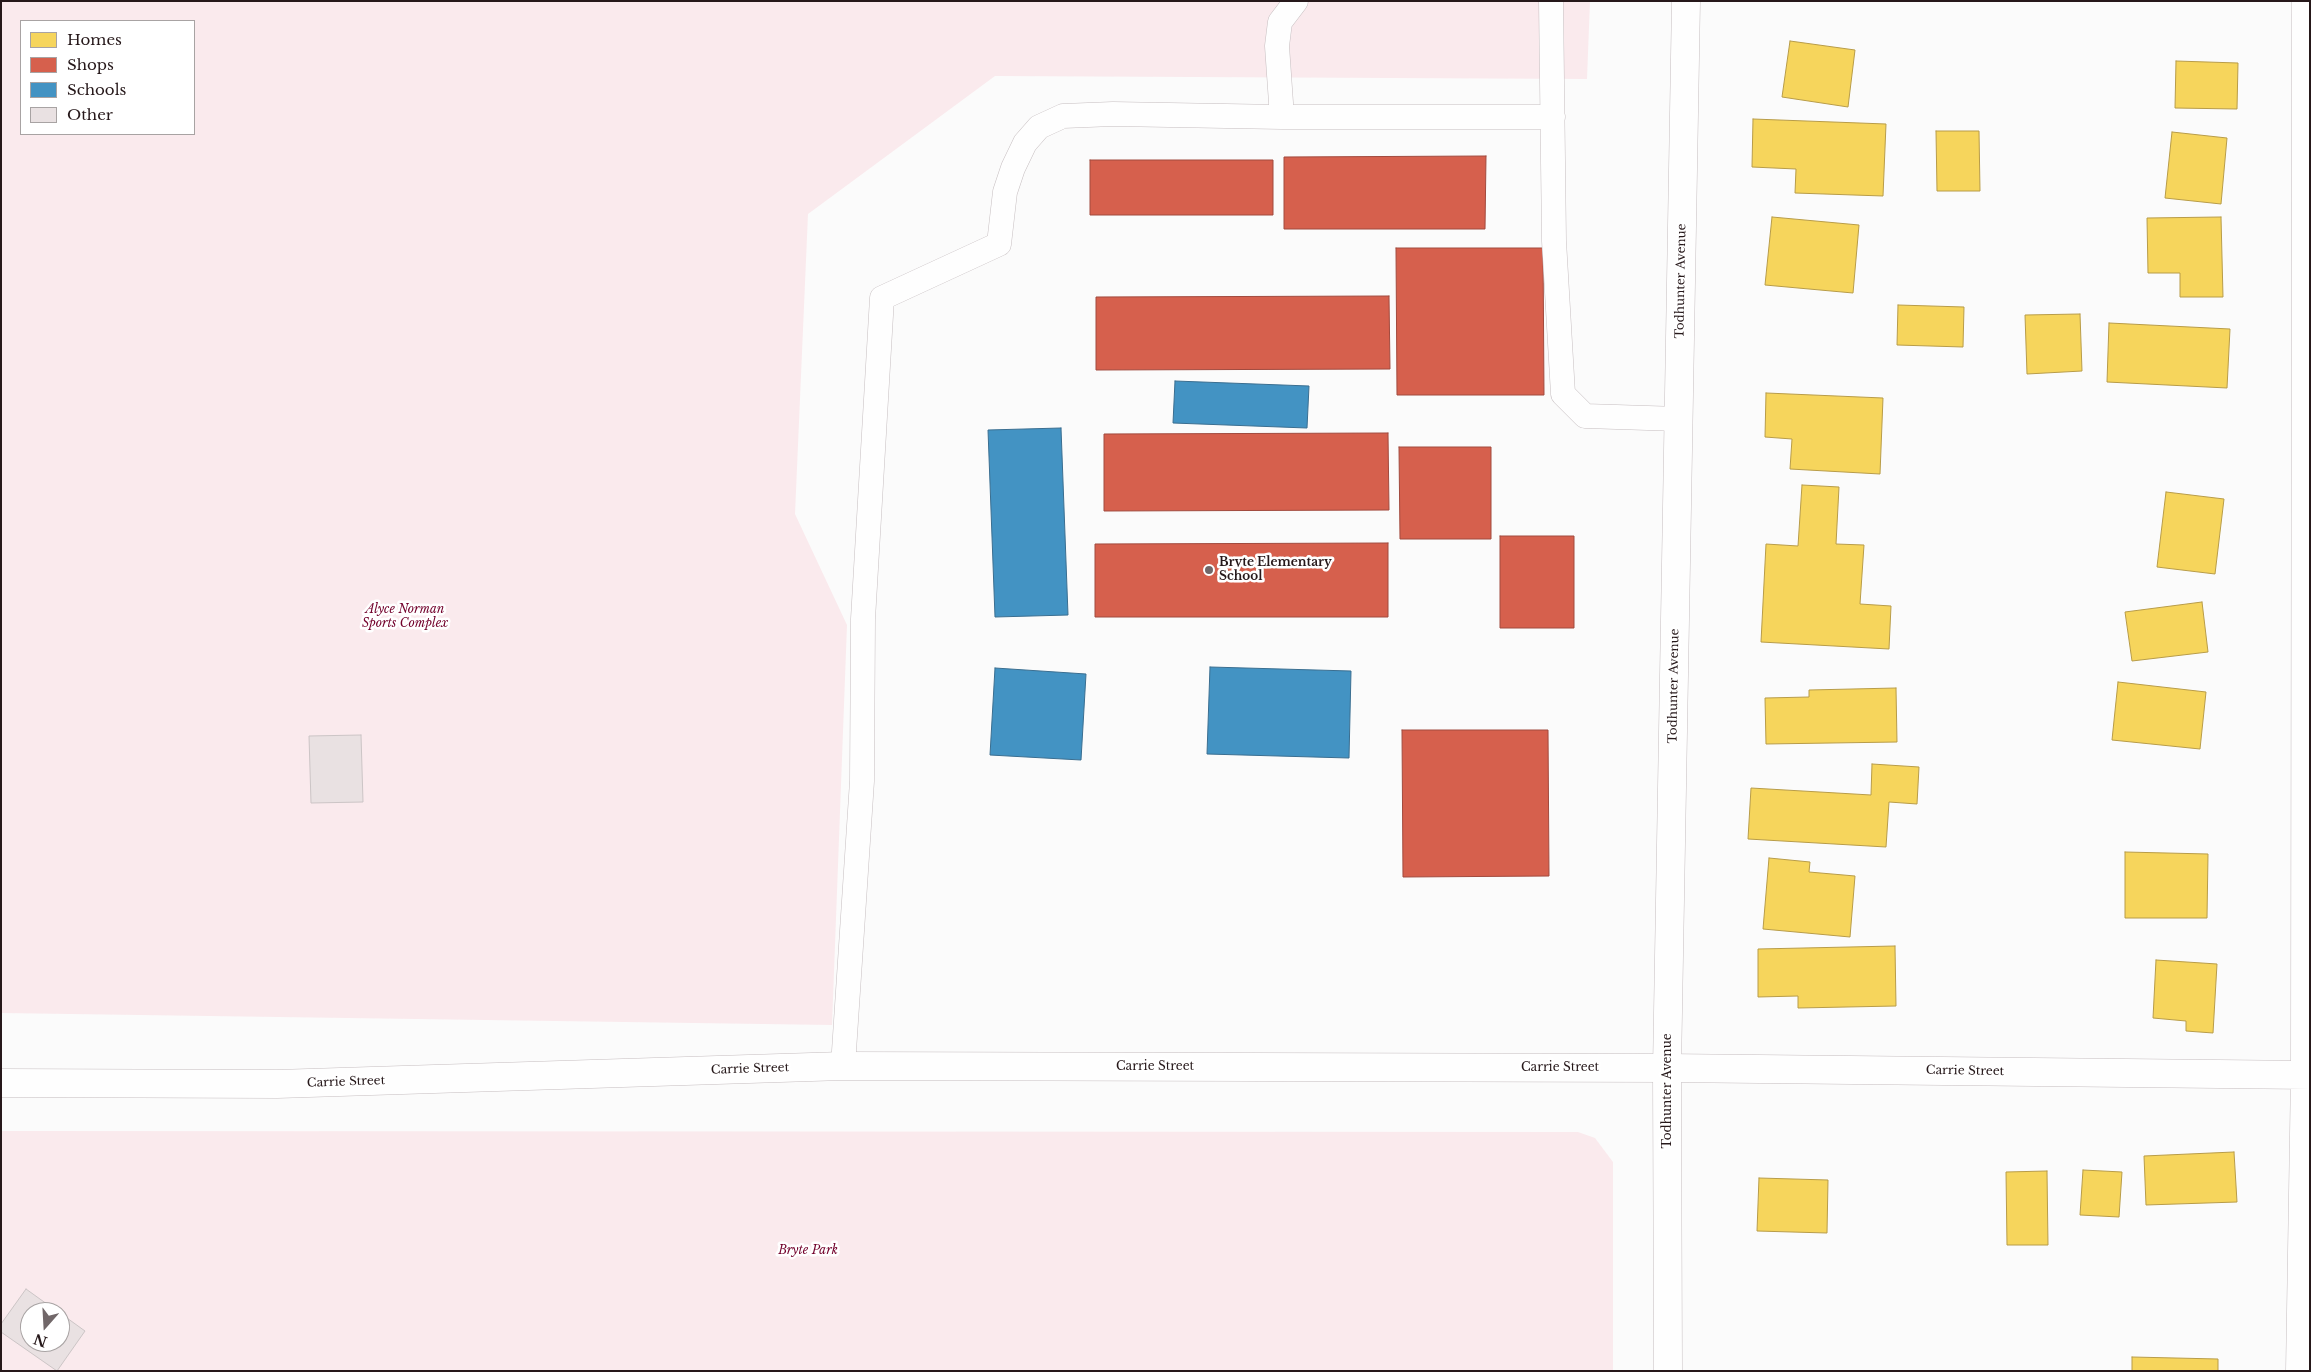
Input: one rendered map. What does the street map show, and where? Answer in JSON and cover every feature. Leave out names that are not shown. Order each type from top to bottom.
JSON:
[{"type":"street","name":"Todhunter Avenue","points":[[1668,1371],[1667,1068],[1686,1]]},
{"type":"street","points":[[2300,1371],[2308,1075],[2306,1]]},
{"type":"street","name":"Carrie Street","points":[[1,1083],[277,1084],[843,1066],[1667,1068],[2308,1075]]},
{"type":"lane","points":[[1282,117],[1277,46],[1280,22],[1296,1]]},
{"type":"lane","points":[[1550,1],[1554,240],[1563,394],[1585,416],[1679,419]]},
{"type":"lane","points":[[843,1066],[862,781],[863,619],[882,298],[999,244],[1004,192],[1025,143],[1039,127],[1064,116],[1113,114],[1282,117],[1553,117]]},
{"type":"green space","name":"Alyce Norman Sports Complex","points":[[1,1],[1590,1],[1587,79],[995,76],[808,214],[795,514],[847,625],[832,1025],[1,1013]]},
{"type":"green space","name":"Bryte Park","points":[[1,1131],[1578,1132],[1595,1138],[1613,1162],[1613,1371],[1,1371]]},
{"type":"building: Homes","points":[[1790,41],[1855,50],[1848,107],[1782,97]]},
{"type":"building: Homes","points":[[2176,61],[2238,63],[2237,109],[2175,108]]},
{"type":"building: Homes","points":[[1753,119],[1886,124],[1883,196],[1795,193],[1796,169],[1752,167]]},
{"type":"building: Homes","points":[[1936,131],[1979,131],[1980,191],[1937,191]]},
{"type":"building: Homes","points":[[2172,132],[2227,138],[2221,204],[2165,198]]},
{"type":"building: Homes","points":[[1772,217],[1859,225],[1853,293],[1765,285]]},
{"type":"building: Homes","points":[[2221,217],[2223,297],[2180,297],[2180,273],[2148,273],[2147,218]]},
{"type":"building: Homes","points":[[1898,305],[1964,307],[1963,347],[1897,345]]},
{"type":"building: Homes","points":[[2080,314],[2082,371],[2027,374],[2025,315]]},
{"type":"building: Homes","points":[[2109,323],[2230,329],[2227,388],[2107,382]]},
{"type":"building: Homes","points":[[1766,393],[1883,398],[1880,474],[1790,469],[1792,439],[1765,437]]},
{"type":"building: Homes","points":[[1802,485],[1839,487],[1836,544],[1864,545],[1860,604],[1891,606],[1889,649],[1761,642],[1766,544],[1798,546]]},
{"type":"building: Homes","points":[[2166,492],[2224,499],[2215,574],[2157,567]]},
{"type":"building: Homes","points":[[2202,602],[2208,652],[2132,661],[2125,612]]},
{"type":"building: Homes","points":[[2118,682],[2206,692],[2200,749],[2112,740]]},
{"type":"building: Homes","points":[[1896,688],[1897,742],[1766,744],[1765,698],[1809,697],[1809,690]]},
{"type":"building: Homes","points":[[1872,764],[1919,767],[1917,804],[1889,802],[1886,847],[1748,839],[1751,788],[1871,795]]},
{"type":"building: Homes","points":[[2125,852],[2208,854],[2207,918],[2125,918]]},
{"type":"building: Homes","points":[[1769,858],[1810,862],[1809,872],[1855,876],[1850,937],[1763,929]]},
{"type":"building: Homes","points":[[1895,946],[1896,1006],[1798,1008],[1798,996],[1758,997],[1758,949]]},
{"type":"building: Homes","points":[[2156,960],[2217,964],[2213,1033],[2186,1031],[2186,1021],[2153,1018]]},
{"type":"building: Homes","points":[[2234,1152],[2237,1202],[2146,1205],[2144,1156]]},
{"type":"building: Homes","points":[[2083,1170],[2122,1172],[2119,1217],[2080,1215]]},
{"type":"building: Homes","points":[[2047,1171],[2048,1245],[2007,1245],[2006,1172]]},
{"type":"building: Homes","points":[[1759,1178],[1828,1180],[1827,1233],[1757,1231]]},
{"type":"building: Homes","points":[[2132,1357],[2218,1359],[2218,1371],[2132,1371]]},
{"type":"building: Shops","points":[[1486,156],[1485,229],[1284,229],[1284,157]]},
{"type":"building: Shops","points":[[1090,160],[1273,160],[1273,215],[1090,215]]},
{"type":"building: Shops","points":[[1396,248],[1543,248],[1544,395],[1397,395]]},
{"type":"building: Shops","points":[[1389,296],[1390,369],[1096,370],[1096,297]]},
{"type":"building: Shops","points":[[1388,433],[1389,510],[1104,511],[1104,434]]},
{"type":"building: Shops","points":[[1399,447],[1491,447],[1491,539],[1400,539]]},
{"type":"building: Shops","points":[[1500,536],[1574,536],[1574,628],[1500,628]]},
{"type":"building: Shops","points":[[1388,543],[1388,617],[1095,617],[1095,544]]},
{"type":"building: Shops","points":[[1402,730],[1548,730],[1549,876],[1403,877]]},
{"type":"building: Schools","points":[[1175,381],[1309,386],[1307,428],[1173,423]]},
{"type":"building: Schools","points":[[1061,428],[1068,615],[995,617],[988,430]]},
{"type":"building: Schools","points":[[1210,667],[1351,671],[1349,758],[1207,754]]},
{"type":"building: Schools","points":[[995,668],[1086,674],[1081,760],[990,755]]},
{"type":"building: Other","points":[[361,735],[363,802],[311,803],[309,736]]},
{"type":"building: Other","points":[[26,1289],[44,1302],[20,1302],[20,1345],[1,1332],[1,1324]]},
{"type":"building: Other","points":[[70,1320],[85,1331],[57,1371],[30,1352],[70,1352]]},
{"type":"place","name":"Bryte Elementary School","points":[[1209,570]]}]
